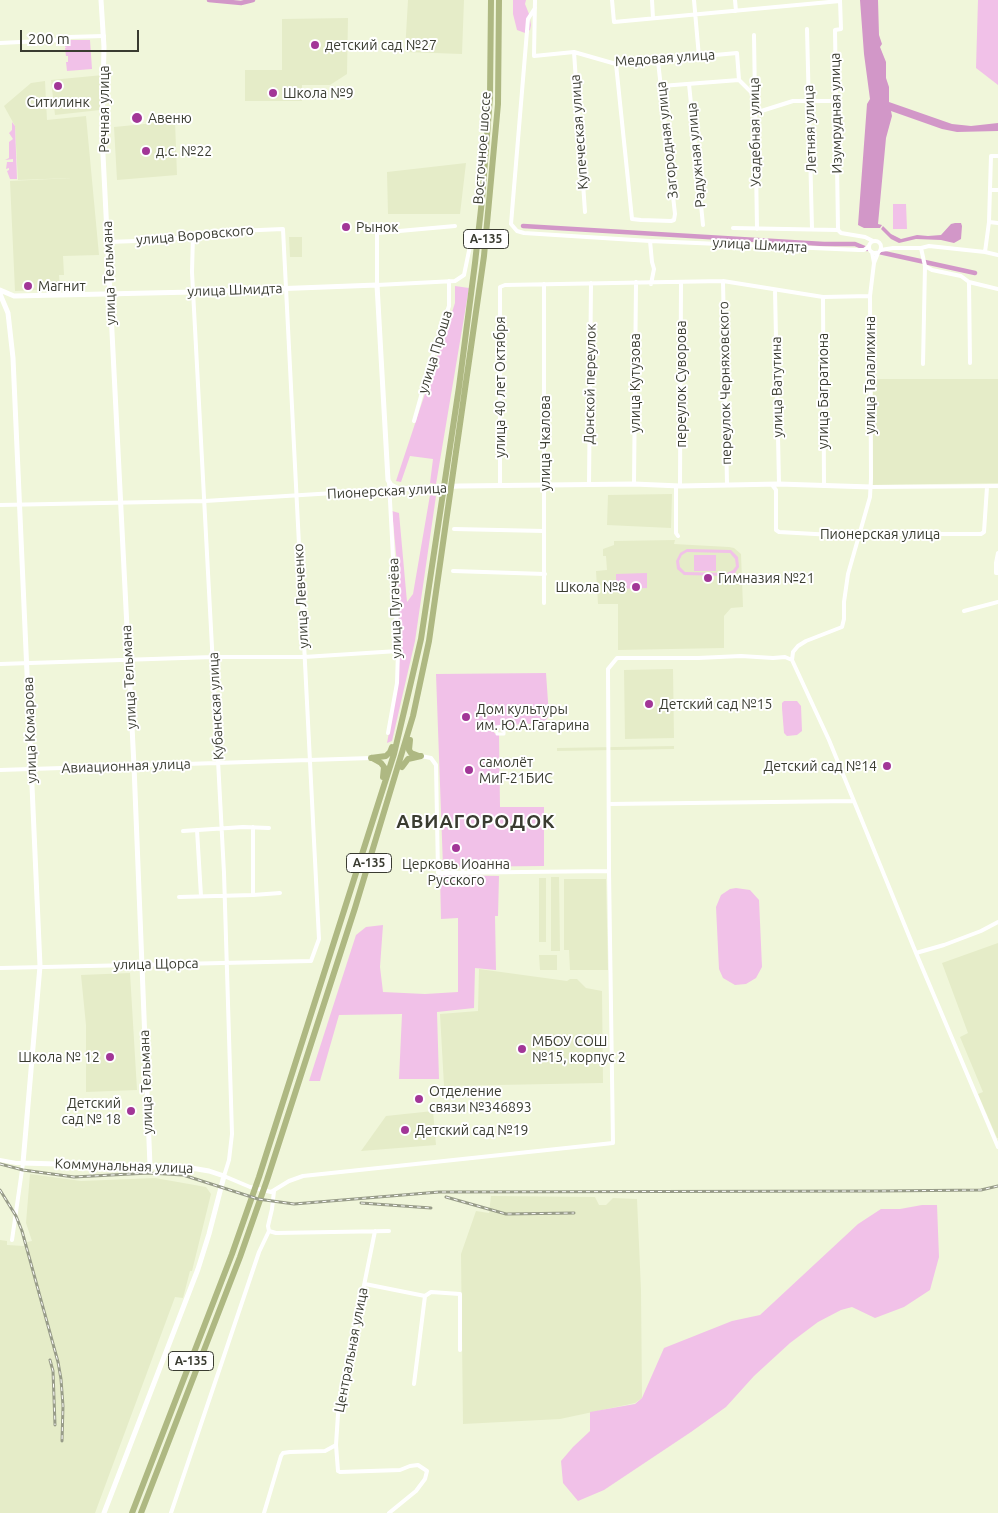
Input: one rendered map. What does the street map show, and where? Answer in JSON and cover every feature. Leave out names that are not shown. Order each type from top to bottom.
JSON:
[{"type":"highway","name":"Восточное шоссе","points":[[421,639],[459,387],[482,200],[490,97],[491,0]]},
{"type":"highway","name":"Восточное шоссе","points":[[429,641],[451,498],[490,201],[498,104],[499,0]]},
{"type":"highway","points":[[421,639],[424,632],[428,632],[429,641]]},
{"type":"highway","name":"А-135","points":[[132,1513],[259,1177],[366,843],[402,722],[421,639]]},
{"type":"highway","name":"А-135","points":[[141,1513],[267,1180],[391,791],[413,716],[429,641]]},
{"type":"highway","points":[[413,716],[413,728],[408,748],[411,753],[420,756]]},
{"type":"highway","points":[[371,758],[386,756],[390,752],[402,722]]},
{"type":"highway","points":[[391,791],[395,787],[405,761],[412,757],[420,756]]},
{"type":"highway","points":[[371,758],[384,767],[380,796]]},
{"type":"highway","points":[[366,843],[367,847],[374,847]]},
{"type":"street","name":"Речная улица","points":[[101,0],[104,36],[102,128],[105,188]]},
{"type":"street","points":[[535,0],[535,8]]},
{"type":"street","points":[[612,0],[614,22],[840,1]]},
{"type":"street","points":[[652,0],[654,18]]},
{"type":"street","points":[[694,0],[699,57]]},
{"type":"street","points":[[735,0],[736,11]]},
{"type":"street","points":[[775,0],[776,7]]},
{"type":"street","name":"Изумрудная улица","points":[[838,230],[835,30],[841,29],[840,1]]},
{"type":"street","name":"Медовая улица","points":[[535,8],[534,56],[574,52],[616,64],[737,53],[739,80]]},
{"type":"street","name":"улица Шмидта","points":[[535,8],[528,18],[511,218],[513,228],[524,233],[650,241],[859,250],[864,250],[869,246]]},
{"type":"street","name":"Летняя улица","points":[[807,29],[812,229]]},
{"type":"street","name":"Усадебная улица","points":[[754,35],[757,229]]},
{"type":"street","points":[[0,42],[62,40],[104,36]]},
{"type":"street","name":"Купеческая улица","points":[[574,52],[585,212]]},
{"type":"street","name":"Загородная улица","points":[[616,64],[632,218],[641,220],[674,220],[675,214],[658,61]]},
{"type":"street","points":[[661,86],[739,80],[754,95]]},
{"type":"street","name":"Радужная улица","points":[[689,84],[703,225]]},
{"type":"street","points":[[755,113],[788,102],[809,100],[837,101]]},
{"type":"street","points":[[985,252],[989,222],[991,156],[998,156]]},
{"type":"street","name":"улица Тельмана","points":[[105,188],[134,766],[150,1166]]},
{"type":"street","points":[[990,190],[998,190]]},
{"type":"street","points":[[989,222],[998,223]]},
{"type":"street","name":"улица Пугачёва","points":[[388,733],[397,683],[398,651],[377,285],[376,232],[455,226]]},
{"type":"street","points":[[733,228],[838,230],[840,233],[865,237],[872,241],[876,240],[893,248]]},
{"type":"street","name":"улица Воровского","points":[[108,242],[164,240],[213,232],[282,229]]},
{"type":"street","name":"улица Левченко","points":[[282,229],[319,939],[311,961]]},
{"type":"street","name":"Кубанская улица","points":[[193,235],[192,272],[225,896],[232,1134],[229,1160],[224,1176]]},
{"type":"street","points":[[650,241],[654,268],[651,284]]},
{"type":"street","points":[[872,241],[869,246],[874,263]]},
{"type":"street","points":[[874,263],[880,252],[881,244]]},
{"type":"street","name":"улица Шмидта","points":[[1,297],[449,282],[455,281],[464,275],[470,246]]},
{"type":"street","points":[[872,252],[893,248],[921,248],[929,246],[998,255]]},
{"type":"street","points":[[921,248],[924,266],[923,364]]},
{"type":"street","name":"улица Талалихина","points":[[792,660],[793,652],[798,646],[806,641],[837,630],[842,626],[848,574],[870,497],[870,296],[874,263]]},
{"type":"street","points":[[924,266],[932,270],[961,276],[969,282],[998,290]]},
{"type":"street","points":[[544,284],[636,282],[651,284],[723,281],[823,297],[870,296]]},
{"type":"street","name":"переулок Черняховского","points":[[723,281],[727,484]]},
{"type":"street","name":"улица Проша","points":[[414,421],[449,306],[449,282]]},
{"type":"street","name":"улица Кутузова","points":[[634,484],[636,282]]},
{"type":"street","name":"переулок Суворова","points":[[678,536],[676,533],[681,282]]},
{"type":"street","points":[[969,282],[970,363]]},
{"type":"street","name":"Донской переулок","points":[[589,485],[591,283]]},
{"type":"street","name":"улица 40 лет Октября","points":[[500,485],[499,288],[505,285],[544,284]]},
{"type":"street","name":"улица Чкалова","points":[[544,284],[544,603]]},
{"type":"street","name":"улица Шмидта","points":[[0,290],[14,296]]},
{"type":"street","name":"улица Ватутина","points":[[775,290],[776,485]]},
{"type":"street","name":"улица Комарова","points":[[1,297],[8,313],[11,340],[28,663],[40,966],[24,1162]]},
{"type":"street","name":"улица Багратиона","points":[[823,297],[824,486]]},
{"type":"street","points":[[389,482],[391,486],[399,489]]},
{"type":"street","name":"Пионерская улица","points":[[0,505],[205,501],[500,485],[998,486]]},
{"type":"street","name":"Пионерская улица","points":[[776,485],[776,530],[779,532],[851,536],[859,534],[981,534],[984,532],[987,487]]},
{"type":"street","points":[[454,529],[544,532]]},
{"type":"street","points":[[997,573],[998,553]]},
{"type":"street","points":[[453,571],[545,574]]},
{"type":"street","points":[[964,611],[998,602]]},
{"type":"street","points":[[0,664],[213,657],[304,657],[398,651]]},
{"type":"street","points":[[104,1513],[192,1284],[209,1234],[224,1176],[266,1192],[274,1191],[289,1181],[308,1175],[613,1144],[608,669],[617,658],[741,656],[785,657],[792,660],[854,801],[998,1147]]},
{"type":"street","points":[[420,756],[431,758],[436,766],[438,873],[609,871]]},
{"type":"street","name":"Авиационная улица","points":[[0,770],[371,758]]},
{"type":"street","points":[[609,804],[854,801]]},
{"type":"street","points":[[183,831],[222,828],[269,828]]},
{"type":"street","points":[[253,828],[253,895]]},
{"type":"street","points":[[197,830],[201,896]]},
{"type":"street","points":[[179,897],[280,893]]},
{"type":"street","points":[[916,953],[944,945],[981,931],[998,922]]},
{"type":"street","name":"улица Щорса","points":[[0,968],[311,961]]},
{"type":"street","points":[[0,1160],[16,1163],[24,1162],[12,1240]]},
{"type":"street","name":"Коммунальная улица","points":[[24,1162],[202,1169],[224,1176]]},
{"type":"street","points":[[171,1513],[259,1252],[269,1231],[268,1226],[274,1191]]},
{"type":"street","points":[[269,1231],[276,1234],[390,1231]]},
{"type":"street","name":"Центральная улица","points":[[375,1231],[338,1414],[336,1445],[338,1471],[400,1470],[418,1465],[428,1470],[416,1491],[389,1513]]},
{"type":"street","points":[[364,1284],[425,1296],[431,1292],[460,1294],[460,1350]]},
{"type":"street","points":[[414,1384],[425,1296]]},
{"type":"street","points":[[264,1513],[283,1453],[325,1451],[336,1445]]},
{"type":"shaded area","points":[[408,0],[464,0],[462,54],[405,52]]},
{"type":"shaded area","points":[[513,0],[526,0],[525,4],[531,25],[530,30],[525,33],[517,30],[513,14]]},
{"type":"shaded area","points":[[860,0],[878,0],[879,35],[882,44],[880,47],[886,62],[889,102],[952,124],[971,126],[998,123],[998,131],[957,132],[942,129],[891,111],[892,116],[886,138],[878,224],[882,225],[880,228],[864,228],[858,225],[867,104],[870,99]]},
{"type":"shaded area","points":[[978,0],[998,0],[998,85],[976,68]]},
{"type":"shaded area","name":"детский сад №27","points":[[348,18],[347,74],[330,85],[302,85],[302,101],[245,101],[245,70],[282,70],[282,19]]},
{"type":"shaded area","points":[[66,40],[90,40],[92,69],[67,71]]},
{"type":"shaded area","points":[[103,75],[100,110],[55,115],[51,80]]},
{"type":"shaded area","points":[[45,81],[47,120],[86,116],[99,255],[63,256],[64,275],[59,275],[60,289],[15,291],[10,181],[72,178],[18,180],[15,126],[4,106],[31,83]]},
{"type":"shaded area","name":"д.с. №22","points":[[175,121],[177,175],[117,180],[114,127]]},
{"type":"shaded area","points":[[12,122],[15,126],[17,179],[10,179],[7,171],[9,168],[6,169],[7,162],[13,162],[13,159],[5,160],[9,158],[9,142],[13,139],[9,133],[12,130]]},
{"type":"shaded area","points":[[466,163],[460,214],[388,214],[387,172]]},
{"type":"shaded area","points":[[893,204],[906,204],[907,229],[893,229]]},
{"type":"shaded area","points":[[961,223],[962,226],[961,239],[954,243],[941,240],[916,239],[899,243],[891,239],[881,229],[883,226],[891,234],[901,239],[917,235],[941,235],[951,224]]},
{"type":"shaded area","points":[[289,237],[302,237],[302,257],[290,257]]},
{"type":"shaded area","points":[[455,286],[469,288],[436,484],[430,483],[433,459],[410,456],[401,482],[396,481],[455,303]]},
{"type":"shaded area","points":[[873,379],[998,379],[998,483],[873,485]]},
{"type":"shaded area","points":[[672,494],[671,528],[607,525],[608,495]]},
{"type":"shaded area","points":[[430,495],[436,496],[415,641],[392,741],[387,743],[398,685],[400,645],[398,574],[392,511],[399,513],[407,602],[413,594]]},
{"type":"shaded area","points":[[675,540],[674,544],[734,548],[741,554],[743,607],[731,608],[724,616],[724,648],[618,650],[618,604],[598,604],[596,571],[607,570],[606,556],[603,556],[603,549],[614,545],[614,541]]},
{"type":"shaded area","points":[[687,549],[731,550],[738,557],[739,567],[735,573],[727,576],[684,575],[677,569],[676,561],[680,553]],"holes":[[[687,552],[730,553],[735,559],[736,566],[727,573],[685,572],[680,567],[679,561],[682,555]]]},
{"type":"shaded area","points":[[694,555],[716,555],[716,571],[694,571]]},
{"type":"shaded area","points":[[647,573],[647,588],[616,589],[616,574]]},
{"type":"shaded area","name":"Детский сад №15","points":[[673,669],[674,738],[625,739],[624,670]]},
{"type":"shaded area","points":[[546,673],[549,716],[544,723],[494,726],[494,733],[499,734],[500,807],[544,807],[544,866],[443,867],[436,674]]},
{"type":"shaded area","points":[[784,701],[797,701],[801,706],[802,731],[797,735],[787,736],[784,733],[782,703]]},
{"type":"shaded area","points":[[674,746],[674,749],[557,751],[557,748]]},
{"type":"shaded area","points":[[440,875],[499,876],[498,916],[495,916],[496,970],[475,968],[474,1008],[437,1012],[439,1079],[399,1079],[402,1014],[339,1015],[320,1081],[309,1081],[356,935],[366,927],[383,925],[380,967],[383,992],[425,994],[458,992],[458,918],[441,919]]},
{"type":"shaded area","points":[[551,877],[559,877],[560,951],[551,951]]},
{"type":"shaded area","points":[[539,878],[546,878],[546,942],[539,942]]},
{"type":"shaded area","points":[[564,879],[606,879],[608,970],[570,970],[569,950],[564,950]]},
{"type":"shaded area","points":[[730,889],[750,890],[759,900],[762,967],[756,978],[746,984],[735,985],[723,978],[719,969],[716,907],[721,895]]},
{"type":"shaded area","points":[[998,943],[997,1138],[978,1094],[983,1092],[960,1037],[968,1033],[942,963]]},
{"type":"shaded area","points":[[539,955],[557,955],[557,970],[540,970]]},
{"type":"shaded area","name":"МБОУ СОШ №15, корпус 2","points":[[479,969],[567,981],[577,979],[586,988],[602,991],[603,1083],[444,1086],[440,1014],[478,1011]]},
{"type":"shaded area","name":"Школа № 12","points":[[130,973],[137,1090],[86,1092],[86,1025],[81,975]]},
{"type":"shaded area","name":"Детский сад №19","points":[[433,1111],[436,1145],[361,1151],[386,1116]]},
{"type":"shaded area","points":[[30,1174],[81,1181],[155,1178],[206,1187],[211,1194],[192,1271],[190,1271],[183,1298],[175,1297],[95,1513],[0,1513],[0,1240],[7,1241],[7,1245],[24,1246],[27,1245],[27,1242],[32,1241],[26,1223]]},
{"type":"shaded area","points":[[491,1196],[595,1197],[599,1205],[606,1205],[613,1198],[637,1199],[641,1290],[642,1398],[635,1403],[560,1419],[463,1424],[461,1254],[476,1211],[489,1213]]},
{"type":"shaded area","points":[[922,1205],[937,1205],[939,1257],[930,1290],[904,1307],[875,1318],[852,1307],[841,1310],[818,1322],[790,1343],[754,1376],[726,1407],[604,1490],[578,1501],[563,1483],[561,1461],[590,1431],[590,1412],[635,1404],[642,1398],[664,1348],[732,1321],[760,1315],[858,1224],[881,1209],[900,1209]]},
{"type":"waterway","points":[[209,0],[241,3],[253,0]]},
{"type":"waterway","points":[[523,226],[824,244],[855,244],[867,249]]},
{"type":"waterway","points":[[879,252],[975,273]]},
{"type":"railway","points":[[0,1164],[23,1170],[74,1177],[149,1173],[183,1175],[258,1199],[294,1204],[439,1192],[981,1190],[998,1186]]},
{"type":"railway","points":[[0,1190],[16,1216],[22,1231],[58,1362],[63,1406],[62,1441]]},
{"type":"railway","points":[[446,1197],[506,1214],[574,1213]]},
{"type":"railway","points":[[361,1203],[431,1208]]},
{"type":"railway","points":[[50,1360],[53,1371],[55,1425]]},
{"type":"place","name":"детский сад №27","points":[[315,45]]},
{"type":"place","name":"Ситилинк","points":[[58,86]]},
{"type":"place","name":"Школа №9","points":[[273,93]]},
{"type":"place","name":"Авеню","points":[[137,118]]},
{"type":"place","name":"д.с. №22","points":[[146,151]]},
{"type":"place","name":"Рынок","points":[[346,227]]},
{"type":"place","name":"Магнит","points":[[28,286]]},
{"type":"place","name":"Гимназия №21","points":[[708,578]]},
{"type":"place","name":"Школа №8","points":[[636,587]]},
{"type":"place","name":"Детский сад №15","points":[[649,704]]},
{"type":"place","name":"Дом культуры им. Ю.А.Гагарина","points":[[466,717]]},
{"type":"place","name":"Детский сад №14","points":[[887,766]]},
{"type":"place","name":"самолёт МиГ-21БИС","points":[[469,770]]},
{"type":"place","name":"Церковь Иоанна Русского","points":[[456,848]]},
{"type":"place","name":"МБОУ СОШ №15, корпус 2","points":[[522,1049]]},
{"type":"place","name":"Школа № 12","points":[[110,1057]]},
{"type":"place","name":"Отделение связи №346893","points":[[419,1099]]},
{"type":"place","name":"Детский сад № 18","points":[[131,1111]]},
{"type":"place","name":"Детский сад №19","points":[[405,1130]]},
{"type":"district","name":"АВИАГОРОДОК","points":[[476,822]]}]
